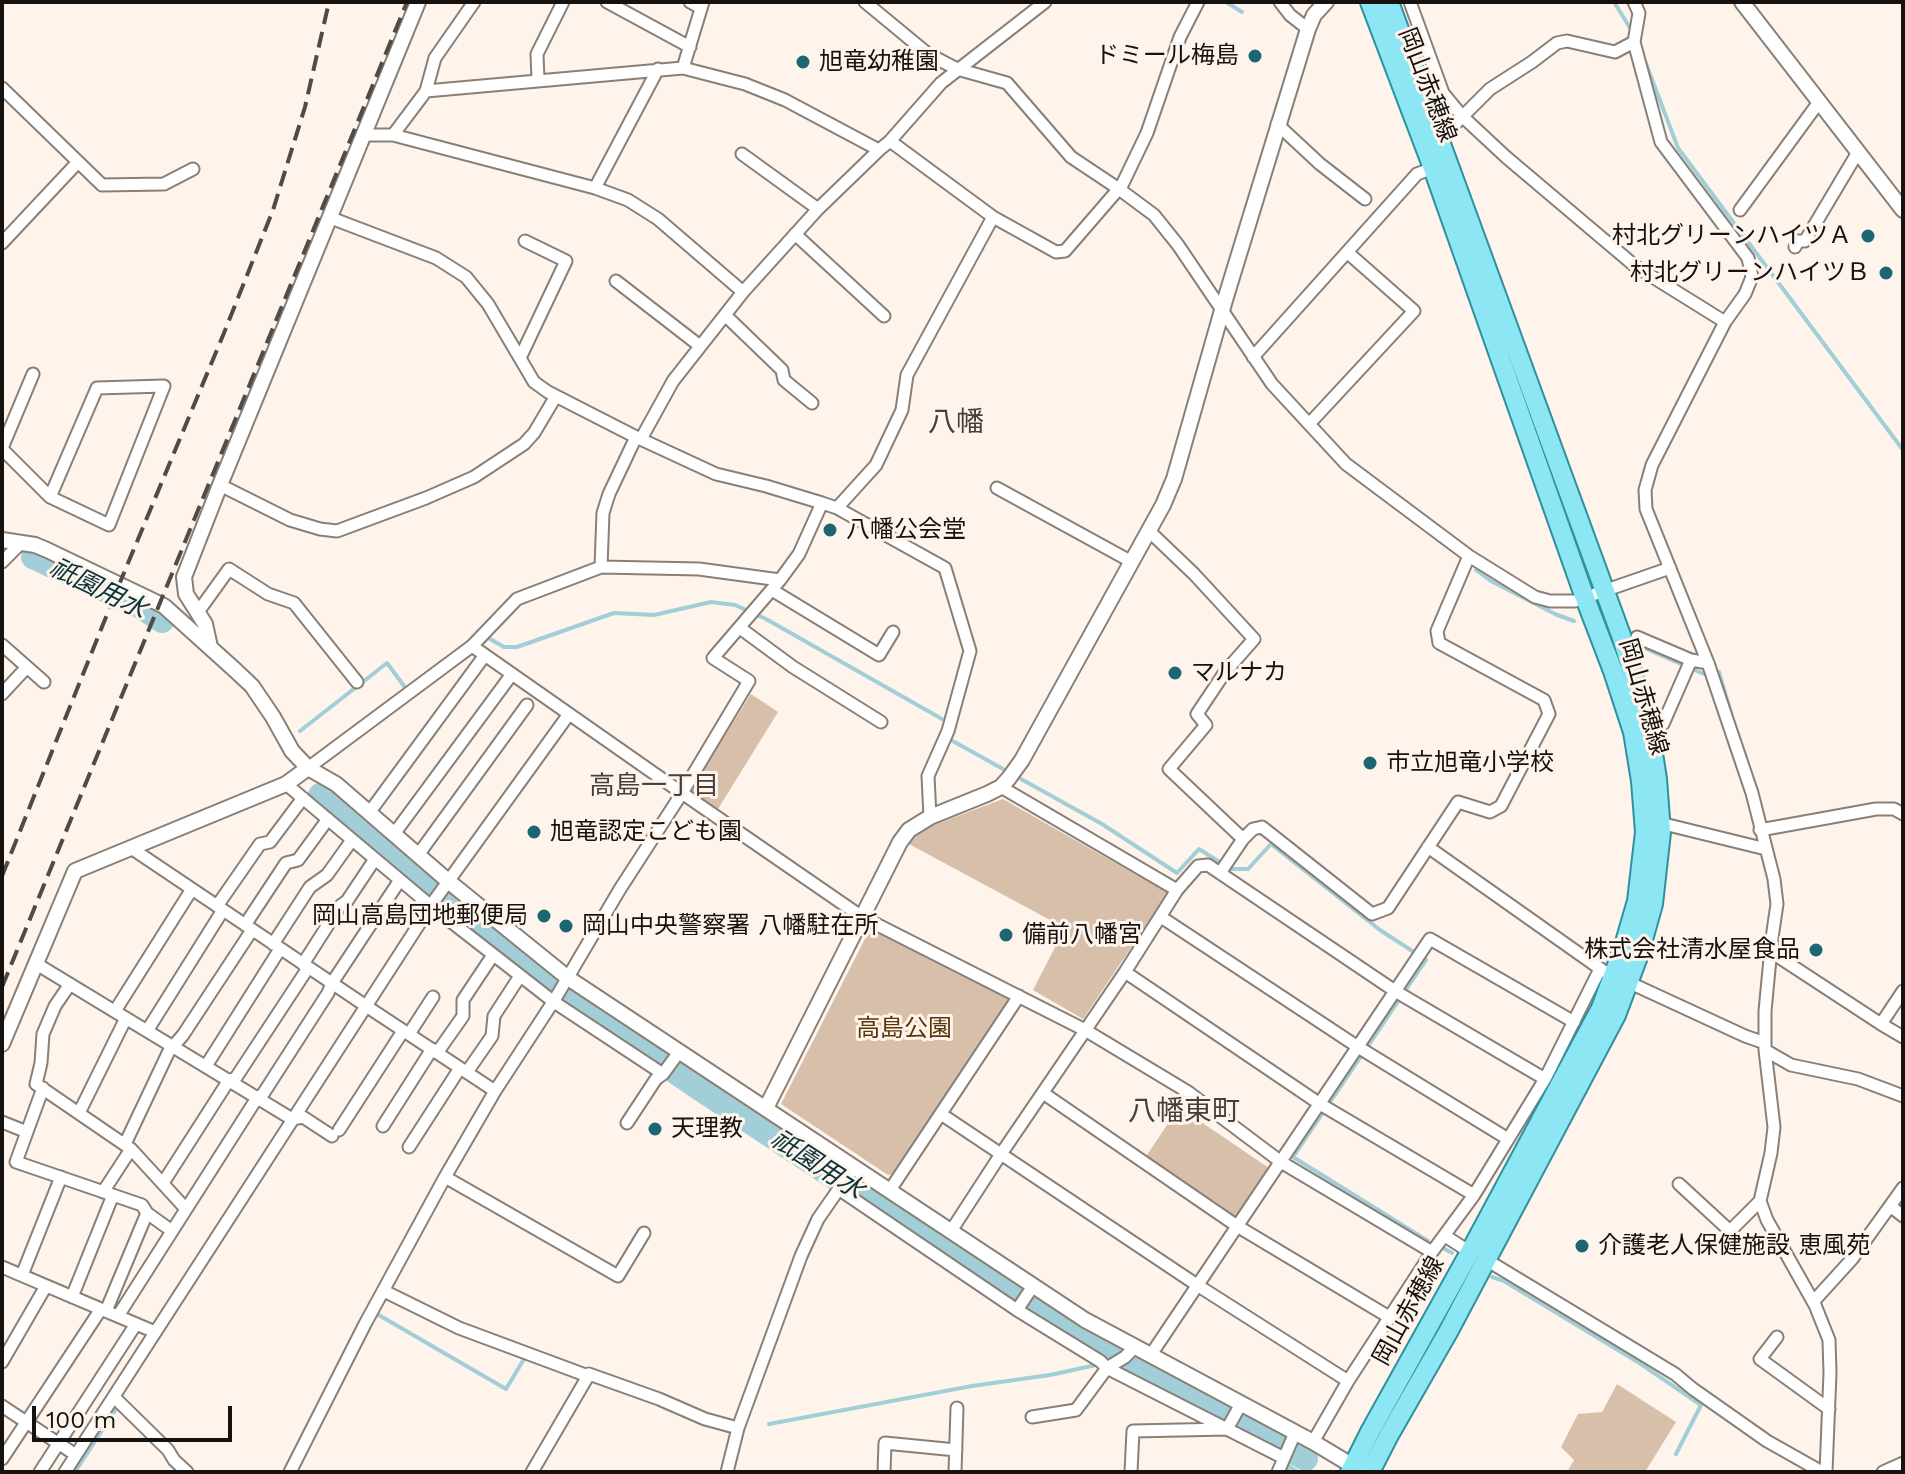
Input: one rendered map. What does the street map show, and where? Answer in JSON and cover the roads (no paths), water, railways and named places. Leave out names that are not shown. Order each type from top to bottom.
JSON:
[{"type":"main road","name":"岡山赤穂線","points":[[1359,1470],[1371,1430],[1477,1256],[1601,1008],[1637,901],[1645,832],[1633,732],[1613,671],[1433,168],[1370,2]]},
{"type":"main road","name":"岡山赤穂線","points":[[1389,2],[1622,638],[1649,727],[1661,832],[1653,904],[1639,954],[1614,976]]},
{"type":"street","points":[[210,647],[205,624],[186,594],[184,577],[418,2]]},
{"type":"street","points":[[393,135],[426,91],[435,58],[474,2]]},
{"type":"street","points":[[538,80],[537,54],[563,2]]},
{"type":"street","points":[[607,2],[690,47]]},
{"type":"street","points":[[865,2],[928,54],[957,69],[1007,83],[1071,157],[1154,215],[1178,245],[1272,384],[1346,464],[1469,556],[1535,597],[1565,602],[1605,592],[1670,568]]},
{"type":"street","points":[[601,567],[603,513],[609,494],[673,381],[700,346],[795,234],[890,141],[941,83],[1045,2]]},
{"type":"street","points":[[890,141],[993,217],[1056,252],[1065,251],[1119,189],[1147,133],[1180,37],[1198,2]]},
{"type":"street","points":[[1280,2],[1290,15],[1308,29]]},
{"type":"street","points":[[766,1108],[900,842],[909,830],[930,817],[1001,787],[1022,760],[1163,505],[1174,479],[1277,124],[1308,29],[1314,15],[1326,2]]},
{"type":"street","points":[[1410,2],[1443,93],[1462,116],[1635,266],[1725,322]]},
{"type":"street","points":[[1634,2],[1639,13],[1634,42],[1661,142],[1748,258],[1752,277],[1745,294],[1725,322],[1652,465],[1645,490],[1646,509],[1710,670],[1752,793],[1774,879],[1777,904],[1765,1011],[1765,1047],[1774,1127],[1760,1201],[1730,1231],[1679,1184]]},
{"type":"street","points":[[1742,2],[1903,210]]},
{"type":"street","points":[[683,68],[698,4]]},
{"type":"street","points":[[1438,131],[1452,127],[1490,89],[1557,43],[1567,41],[1615,52],[1634,42]]},
{"type":"street","points":[[426,91],[683,68],[745,84],[785,100],[879,150]]},
{"type":"street","points":[[595,188],[658,69]]},
{"type":"street","points":[[2,88],[102,185],[164,184],[193,169]]},
{"type":"street","points":[[1740,210],[1819,102]]},
{"type":"street","points":[[1277,124],[1320,164],[1365,199]]},
{"type":"street","points":[[364,135],[393,135],[595,188],[628,200],[658,219],[743,292]]},
{"type":"street","points":[[1795,247],[1798,241],[1805,241],[1858,152]]},
{"type":"street","points":[[742,154],[818,209]]},
{"type":"street","points":[[2,243],[78,162]]},
{"type":"street","points":[[1253,357],[1417,174],[1433,168]]},
{"type":"street","points":[[837,508],[876,465],[902,410],[907,375],[993,217]]},
{"type":"street","points":[[331,218],[436,258],[466,277],[488,304],[534,382],[556,396],[716,474],[837,508],[945,568],[970,651],[948,731],[928,776],[930,817]]},
{"type":"street","points":[[795,234],[884,316]]},
{"type":"street","points":[[520,358],[566,261],[525,241]]},
{"type":"street","points":[[1309,424],[1414,311],[1347,252]]},
{"type":"street","points":[[616,281],[700,346]]},
{"type":"street","points":[[725,315],[782,370],[784,380],[812,403]]},
{"type":"street","points":[[33,374],[2,448],[50,497],[109,525],[164,386],[97,388],[50,497]]},
{"type":"street","points":[[220,485],[290,520],[337,531],[474,477],[524,444],[556,396]]},
{"type":"street","points":[[997,488],[1132,562]]},
{"type":"street","points":[[290,1472],[445,1177],[749,681],[713,658],[799,554],[822,503]]},
{"type":"street","points":[[1149,531],[1254,639],[1225,672],[1197,714],[1206,725],[1169,769],[1243,839]]},
{"type":"street","points":[[2,540],[47,550],[164,606],[252,686],[292,751],[308,768],[336,784],[418,855],[445,886],[566,981],[675,1056],[766,1108],[851,1172],[890,1190],[951,1231],[1024,1300],[1105,1365],[1232,1420],[1313,1442],[1359,1470]]},
{"type":"street","points":[[2,562],[22,542]]},
{"type":"street","points":[[1220,873],[1243,839],[1253,829],[1262,827],[1372,914],[1388,908],[1458,802],[1490,812],[1501,806],[1549,714],[1544,700],[1439,643],[1437,631],[1469,556]]},
{"type":"street","points":[[2,1044],[75,871],[286,784],[472,646],[517,599],[601,567],[699,569],[776,585],[879,655],[893,632]]},
{"type":"street","points":[[198,612],[229,569],[268,594],[294,603],[357,682]]},
{"type":"street","points":[[740,628],[793,667],[881,722]]},
{"type":"street","points":[[1637,637],[1689,664],[1710,670]]},
{"type":"street","points":[[2,645],[44,682]]},
{"type":"street","points":[[472,646],[862,917],[1085,1030],[1188,1092],[1281,1162],[1432,1252]]},
{"type":"street","points":[[369,813],[485,655]]},
{"type":"street","points":[[1663,724],[1689,664]]},
{"type":"street","points":[[2,694],[27,667]]},
{"type":"street","points":[[394,834],[512,674]]},
{"type":"street","points":[[418,855],[527,705]]},
{"type":"street","points":[[65,1472],[433,904],[569,714]]},
{"type":"street","points":[[286,784],[520,976],[663,1074]]},
{"type":"street","points":[[1001,787],[1177,890]]},
{"type":"street","points":[[147,1031],[260,844],[270,842],[303,798]]},
{"type":"street","points":[[1760,830],[1876,809],[1894,809],[1903,814]]},
{"type":"street","points":[[72,1297],[108,1194],[169,1051],[183,1035],[286,863],[298,860],[328,819]]},
{"type":"street","points":[[1660,823],[1766,849]]},
{"type":"street","points":[[206,1066],[310,887],[327,875],[352,840]]},
{"type":"street","points":[[1428,847],[1614,976],[1745,1036],[1791,1065],[1858,1079],[1903,1096]]},
{"type":"street","points":[[131,848],[495,1091]]},
{"type":"street","points":[[163,1183],[229,1080],[235,1079],[340,906],[347,901],[375,859]]},
{"type":"street","points":[[951,1231],[1177,890],[1198,866],[1208,865],[1400,994],[1545,1079]]},
{"type":"street","points":[[118,1316],[400,880]]},
{"type":"street","points":[[115,1011],[192,889]]},
{"type":"street","points":[[1161,917],[1508,1139]]},
{"type":"street","points":[[1150,1356],[1281,1162],[1325,1106],[1400,994],[1430,939],[1574,1022]]},
{"type":"street","points":[[1771,952],[1903,1037]]},
{"type":"street","points":[[383,1126],[434,1051],[463,1016],[463,1000],[493,955]]},
{"type":"street","points":[[35,963],[292,1119],[303,1117],[336,1133],[433,997]]},
{"type":"street","points":[[1125,972],[1325,1106],[1474,1195]]},
{"type":"street","points":[[409,1147],[492,1036],[494,1016],[520,976]]},
{"type":"street","points":[[1313,1442],[1389,1317],[1474,1195],[1545,1079],[1574,1022],[1614,976]]},
{"type":"street","points":[[70,984],[55,1006],[43,1034],[36,1084],[128,1147],[186,1209]]},
{"type":"street","points":[[1881,1024],[1903,991]]},
{"type":"street","points":[[890,1190],[1019,996]]},
{"type":"street","points":[[79,1113],[126,1018]]},
{"type":"street","points":[[627,1123],[675,1056]]},
{"type":"street","points":[[43,1088],[16,1162],[142,1205],[147,1213],[172,1231]]},
{"type":"street","points":[[1043,1093],[1237,1226],[1389,1317]]},
{"type":"street","points":[[941,1114],[1197,1285],[1348,1381]]},
{"type":"street","points":[[2,1122],[27,1132]]},
{"type":"street","points":[[727,1472],[738,1428],[801,1256],[818,1219],[851,1172]]},
{"type":"street","points":[[22,1275],[61,1177]]},
{"type":"street","points":[[445,1177],[618,1276],[644,1233]]},
{"type":"street","points":[[1813,1302],[1852,1259],[1903,1188]]},
{"type":"street","points":[[840,1189],[1024,1300],[1085,1320],[1129,1353],[1150,1356],[1284,1456]]},
{"type":"street","points":[[1445,1236],[1675,1374],[1767,1441],[1824,1472],[1829,1409],[1829,1340],[1813,1302],[1767,1220],[1760,1201]]},
{"type":"street","points":[[1890,1206],[1903,1216]]},
{"type":"street","points":[[2,1459],[103,1310],[147,1213]]},
{"type":"street","points":[[2,1267],[155,1332]]},
{"type":"street","points":[[2,1362],[46,1286]]},
{"type":"street","points":[[384,1291],[459,1328],[659,1399],[705,1419],[738,1428]]},
{"type":"street","points":[[40,1472],[136,1324]]},
{"type":"street","points":[[1777,1337],[1760,1359],[1829,1409]]},
{"type":"street","points":[[1032,1417],[1076,1410],[1105,1365],[1129,1353]]},
{"type":"street","points":[[532,1472],[588,1376]]},
{"type":"street","points":[[114,1397],[187,1472]]},
{"type":"street","points":[[2,1406],[76,1455]]},
{"type":"street","points":[[955,1472],[957,1408]]},
{"type":"street","points":[[1131,1472],[1133,1431],[1232,1420]]},
{"type":"street","points":[[1278,1472],[1292,1437]]},
{"type":"street","points":[[884,1472],[885,1443],[956,1450]]},
{"type":"street","points":[[1883,1472],[1903,1463]]},
{"type":"waterway","points":[[1226,2],[1242,12]]},
{"type":"waterway","points":[[1614,2],[1632,31]]},
{"type":"waterway","points":[[1645,61],[1678,148],[1903,450]]},
{"type":"waterway","name":"祇園用水","points":[[33,557],[139,606],[162,621]]},
{"type":"waterway","points":[[1476,570],[1491,581],[1574,621]]},
{"type":"waterway","points":[[490,639],[504,647],[517,647],[614,613],[654,615],[711,602],[735,605],[766,619],[942,719]]},
{"type":"waterway","points":[[1642,647],[1704,674],[1719,672],[1731,713]]},
{"type":"waterway","points":[[300,731],[387,663],[404,686]]},
{"type":"waterway","points":[[951,740],[1003,769]]},
{"type":"waterway","points":[[1021,779],[1102,824],[1177,873],[1199,849],[1218,861]]},
{"type":"waterway","name":"祇園用水","points":[[320,795],[552,988],[700,1089],[1113,1358],[1306,1459]]},
{"type":"waterway","points":[[1231,869],[1248,869],[1271,844],[1380,930],[1426,960],[1293,1157],[1428,1241]]},
{"type":"waterway","points":[[1443,1248],[1452,1253]]},
{"type":"waterway","points":[[1492,1277],[1504,1281],[1641,1364],[1701,1405],[1676,1454]]},
{"type":"waterway","points":[[377,1314],[506,1389],[524,1359]]},
{"type":"waterway","points":[[769,1424],[972,1386],[1050,1375],[1113,1358]]},
{"type":"waterway","points":[[75,1472],[118,1406],[120,1409]]},
{"type":"waterway","points":[[1286,1472],[1288,1466],[1298,1472]]},
{"type":"railway","points":[[2,876],[273,210],[305,107],[329,2]]},
{"type":"railway","points":[[2,987],[407,2]]},
{"type":"place","name":"ドミール梅島","points":[[1255,56]]},
{"type":"place","name":"旭竜幼稚園","points":[[803,62]]},
{"type":"place","name":"村北グリーンハイツＡ","points":[[1868,236]]},
{"type":"place","name":"村北グリーンハイツＢ","points":[[1886,273]]},
{"type":"place","name":"八幡公会堂","points":[[830,530]]},
{"type":"place","name":"マルナカ","points":[[1175,673]]},
{"type":"place","name":"市立旭竜小学校","points":[[1370,763]]},
{"type":"place","name":"旭竜認定こども園","points":[[534,832]]},
{"type":"place","name":"岡山高島団地郵便局","points":[[544,916]]},
{"type":"place","name":"岡山中央警察署 八幡駐在所","points":[[566,926]]},
{"type":"place","name":"備前八幡宮","points":[[1006,935]]},
{"type":"place","name":"株式会社清水屋食品","points":[[1816,950]]},
{"type":"place","name":"天理教","points":[[655,1129]]},
{"type":"place","name":"介護老人保健施設 恵風苑","points":[[1582,1246]]},
{"type":"district","name":"八幡","points":[[956,423]]},
{"type":"district","name":"高島一丁目","points":[[654,786]]},
{"type":"district","name":"八幡東町","points":[[1184,1112]]},
{"type":"park label","name":"高島公園","points":[[904,1029]]}]
